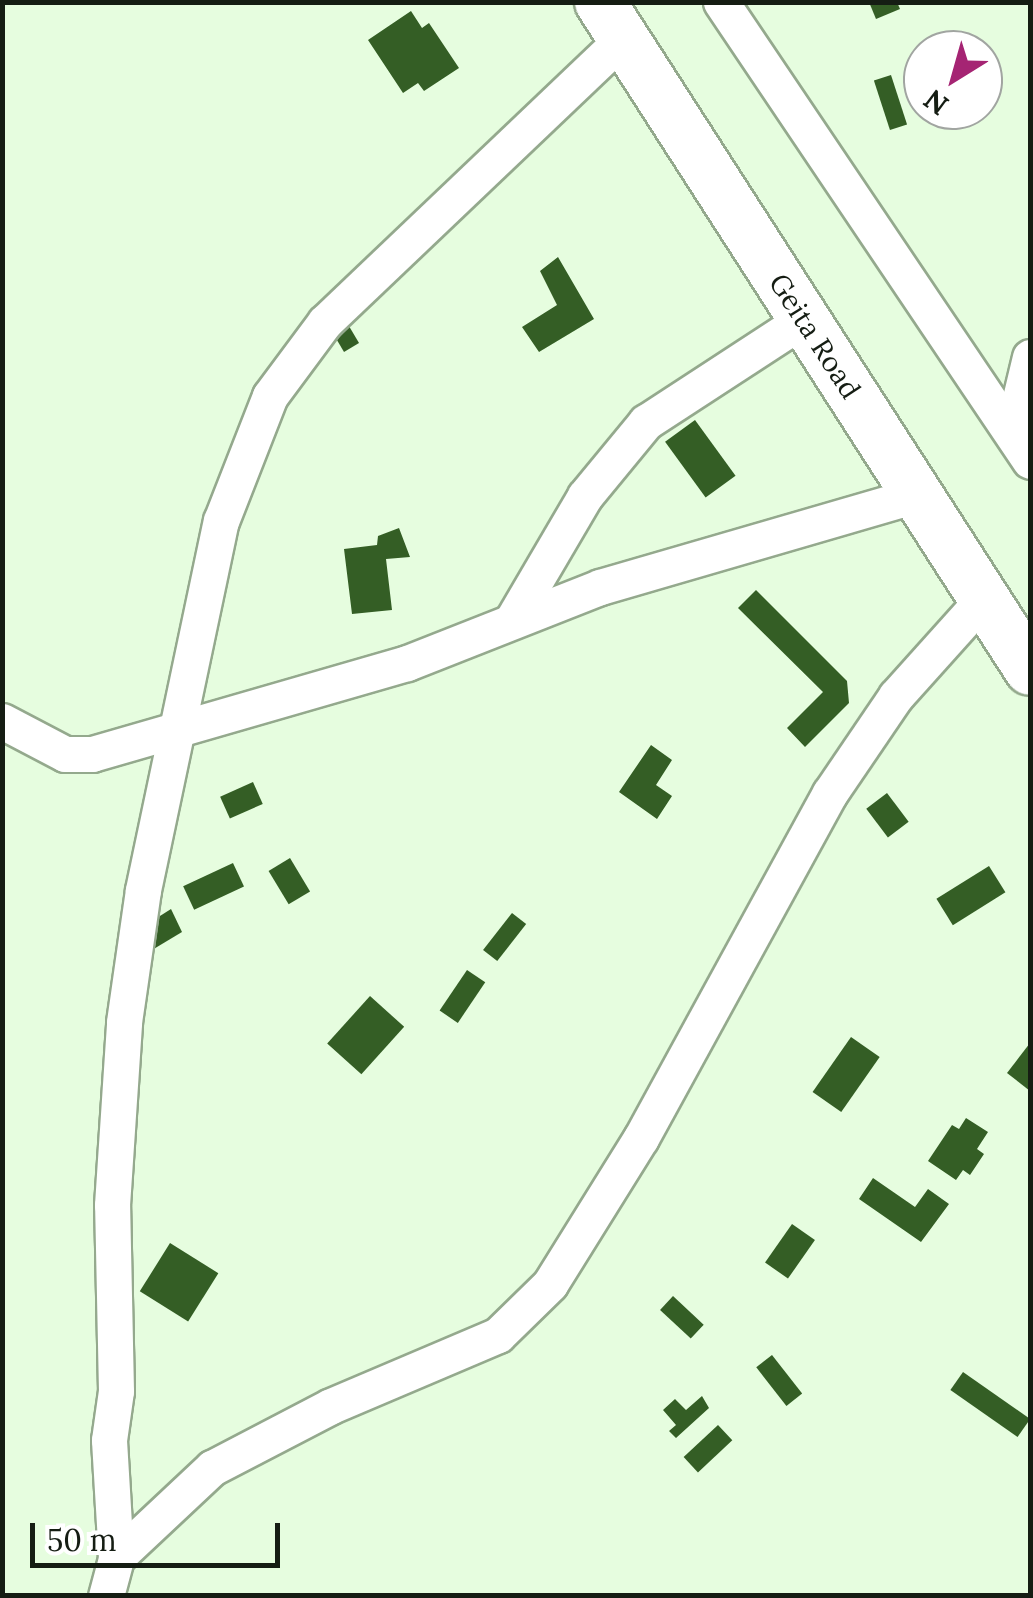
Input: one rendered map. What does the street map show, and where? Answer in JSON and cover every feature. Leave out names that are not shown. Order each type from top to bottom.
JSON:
[{"type":"highway","name":"Geita Road","points":[[611,20],[1030,670]]},
{"type":"street","points":[[721,2],[1022,447]]},
{"type":"street","points":[[106,1596],[116,1558],[109,1440],[116,1391],[116,1103],[142,890],[221,521],[270,396],[325,322],[611,20]]},
{"type":"street","points":[[514,618],[585,496],[646,422],[804,319]]},
{"type":"street","points":[[1022,447],[1030,357]]},
{"type":"street","points":[[11,733],[65,754],[92,754],[407,662],[514,618],[918,495]]},
{"type":"street","points":[[116,1558],[212,1468],[331,1406],[498,1335],[550,1284],[641,1138],[739,949],[830,793],[896,696],[984,598]]},
{"type":"building","points":[[869,2],[897,2],[900,9],[876,19]]},
{"type":"building","points":[[411,11],[422,28],[429,23],[459,68],[424,91],[418,83],[403,93],[368,40]]},
{"type":"building","points":[[891,75],[903,112],[903,126],[890,130],[874,81]]},
{"type":"building","points":[[558,257],[594,319],[539,352],[522,327],[557,305],[540,271]]},
{"type":"building","points":[[343,316],[359,343],[344,352],[324,318]]},
{"type":"building","points":[[695,420],[736,476],[706,498],[665,442]]},
{"type":"building","points":[[399,528],[410,557],[386,559],[392,610],[352,614],[344,549],[377,545],[378,536]]},
{"type":"building","points":[[756,590],[847,681],[849,703],[805,747],[787,728],[823,692],[738,608]]},
{"type":"building","points":[[651,745],[672,760],[656,785],[672,796],[657,819],[619,792]]},
{"type":"building","points":[[253,782],[263,804],[230,819],[220,797]]},
{"type":"building","points":[[887,793],[909,822],[888,837],[866,809]]},
{"type":"building","points":[[290,858],[310,891],[289,904],[269,871]]},
{"type":"building","points":[[233,863],[244,887],[194,910],[183,886]]},
{"type":"building","points":[[989,866],[1005,892],[953,925],[936,899]]},
{"type":"building","points":[[171,909],[182,932],[152,950],[141,928]]},
{"type":"building","points":[[512,913],[526,924],[497,961],[483,950]]},
{"type":"building","points":[[467,970],[485,982],[458,1023],[440,1011]]},
{"type":"building","points":[[370,996],[404,1027],[361,1074],[327,1044]]},
{"type":"building","points":[[851,1037],[880,1057],[841,1112],[813,1092]]},
{"type":"building","points":[[1030,1043],[1030,1091],[1007,1073]]},
{"type":"building","points":[[966,1118],[988,1132],[977,1149],[984,1154],[970,1175],[963,1170],[956,1180],[928,1161],[952,1125],[959,1129]]},
{"type":"building","points":[[873,1178],[915,1207],[928,1189],[949,1204],[921,1242],[859,1199]]},
{"type":"building","points":[[792,1224],[815,1240],[788,1279],[765,1263]]},
{"type":"building","points":[[170,1243],[218,1273],[188,1322],[140,1291]]},
{"type":"building","points":[[673,1296],[704,1325],[691,1339],[660,1310]]},
{"type":"building","points":[[772,1355],[802,1394],[786,1406],[756,1367]]},
{"type":"building","points":[[963,1372],[1030,1419],[1018,1437],[950,1390]]},
{"type":"building","points":[[702,1396],[709,1408],[676,1438],[669,1431],[676,1425],[663,1410],[675,1399],[686,1410]]},
{"type":"building","points":[[718,1425],[732,1440],[698,1472],[684,1457]]}]
